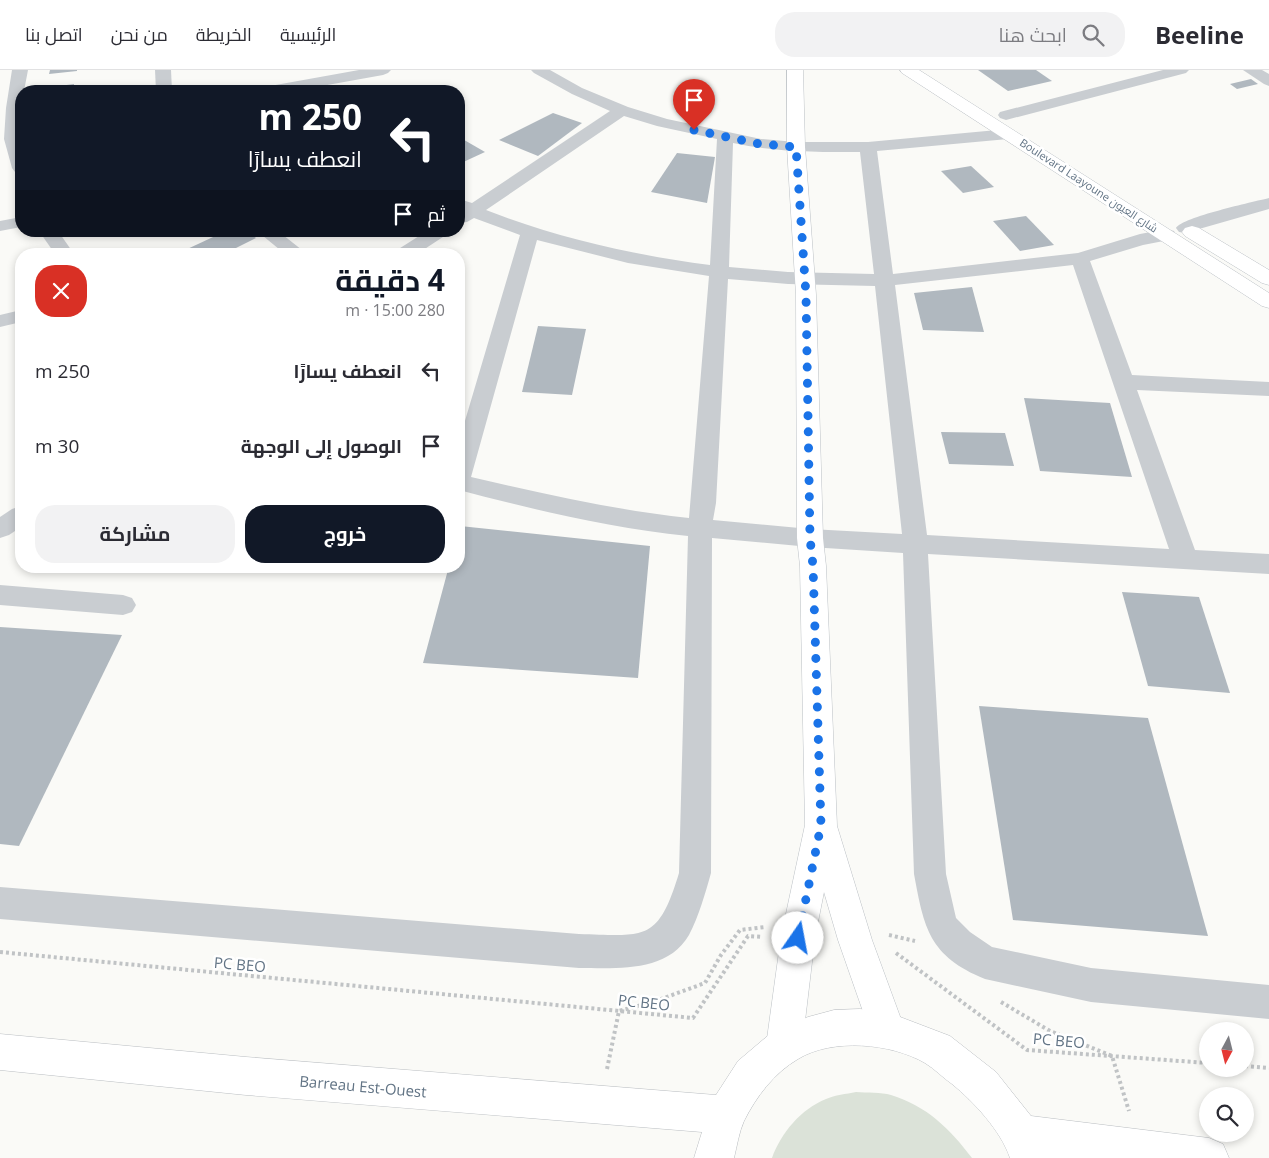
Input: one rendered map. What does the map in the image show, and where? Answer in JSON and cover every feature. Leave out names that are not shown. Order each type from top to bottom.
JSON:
[{"type":"street","points":[[18,85],[20,70]]},
{"type":"street","points":[[163,70],[164,85]]},
{"type":"street","points":[[306,82],[383,70]]},
{"type":"street","points":[[539,70],[577,91],[622,110],[663,123],[760,144],[796,147],[868,147],[1008,134]]},
{"type":"street","points":[[784,1046],[799,931],[821,825],[813,566],[810,538],[805,278],[796,147],[795,70]]},
{"type":"street","name":"Boulevard Laayoune شارع العيون","points":[[908,70],[1008,134],[1176,231],[1269,280]]},
{"type":"street","name":"Boulevard Laayoune شارع العيون","points":[[932,70],[1006,115],[1176,231],[1216,269],[1269,302]]},
{"type":"street","points":[[1006,115],[1181,70]]},
{"type":"street","points":[[1251,70],[1269,80]]},
{"type":"street","points":[[11,139],[15,102]]},
{"type":"street","points":[[465,210],[622,110]]},
{"type":"street","points":[[0,902],[579,951],[637,951],[661,943],[676,926],[695,873],[700,528],[704,503],[719,272],[725,136]]},
{"type":"street","points":[[868,147],[882,268],[886,280],[894,364],[914,519],[930,874],[943,928],[958,944],[985,962],[1091,985],[1269,1002]]},
{"type":"street","points":[[465,212],[530,233],[608,253],[682,268],[805,278],[886,280],[1080,258],[1176,231],[1204,220],[1269,203]]},
{"type":"street","points":[[0,226],[15,223]]},
{"type":"street","points":[[465,459],[530,233]]},
{"type":"street","points":[[53,237],[61,248]]},
{"type":"street","points":[[274,237],[290,248]]},
{"type":"street","points":[[413,248],[431,237]]},
{"type":"street","points":[[1080,258],[1185,558]]},
{"type":"street","points":[[0,321],[15,317]]},
{"type":"street","points":[[1124,382],[1269,389]]},
{"type":"street","points":[[465,482],[564,508],[642,522],[700,528],[810,538],[1269,564]]},
{"type":"street","points":[[0,529],[15,519]]},
{"type":"street","points":[[0,595],[123,605]]},
{"type":"street","points":[[821,825],[854,934],[887,1030]]},
{"type":"street","points":[[714,1158],[726,1115],[751,1074],[784,1046],[808,1035],[834,1028],[860,1027],[887,1030],[937,1049],[983,1085],[1025,1146],[1141,1149],[1209,1158]]},
{"type":"street","name":"Barreau Est-Ouest","points":[[0,1052],[246,1076],[726,1115]]},
{"type":"path","points":[[599,1104],[619,1011],[653,1002],[705,983],[721,956],[740,930],[799,931]]},
{"type":"path","name":"PC BEO","points":[[0,952],[693,1018],[748,936],[799,931]]},
{"type":"path","points":[[854,934],[920,942]]},
{"type":"path","name":"PC BEO","points":[[854,934],[880,941],[1027,1050],[1199,1062]]},
{"type":"path","points":[[992,996],[1050,1031],[1112,1056],[1141,1149]]},
{"type":"path","points":[[1254,1067],[1269,1068]]},
{"type":"shaded area","points":[[856,1092],[887,1094],[916,1105],[946,1128],[972,1158],[772,1158],[786,1131],[800,1115],[817,1103],[829,1098]]},
{"type":"building","points":[[50,70],[77,70],[77,71],[49,74]]},
{"type":"building","points":[[978,70],[1036,70],[1052,81],[1008,91]]},
{"type":"building","points":[[1251,79],[1258,84],[1237,89],[1230,84]]},
{"type":"building","points":[[553,113],[582,123],[538,156],[499,140]]},
{"type":"building","points":[[465,140],[485,152],[465,161]]},
{"type":"building","points":[[677,153],[715,157],[707,203],[651,192]]},
{"type":"building","points":[[971,166],[994,187],[963,193],[941,171]]},
{"type":"building","points":[[1026,216],[1054,245],[1020,251],[993,221]]},
{"type":"building","points":[[213,237],[256,238],[236,248],[189,248]]},
{"type":"building","points":[[972,287],[984,332],[923,330],[914,293]]},
{"type":"building","points":[[538,326],[586,329],[572,395],[522,392]]},
{"type":"building","points":[[1024,398],[1110,403],[1132,477],[1040,471]]},
{"type":"building","points":[[941,432],[1005,433],[1014,466],[949,464]]},
{"type":"building","points":[[465,527],[650,546],[638,678],[423,663],[447,573],[465,573]]},
{"type":"building","points":[[1122,592],[1199,597],[1230,693],[1148,686]]},
{"type":"building","points":[[0,627],[122,635],[19,846],[0,844]]},
{"type":"building","points":[[979,706],[1148,718],[1208,936],[1013,920]]},
{"type":"route","points":[[694,130],[760,144],[796,147],[806,295],[810,538],[813,566],[821,825],[798,938]]}]
